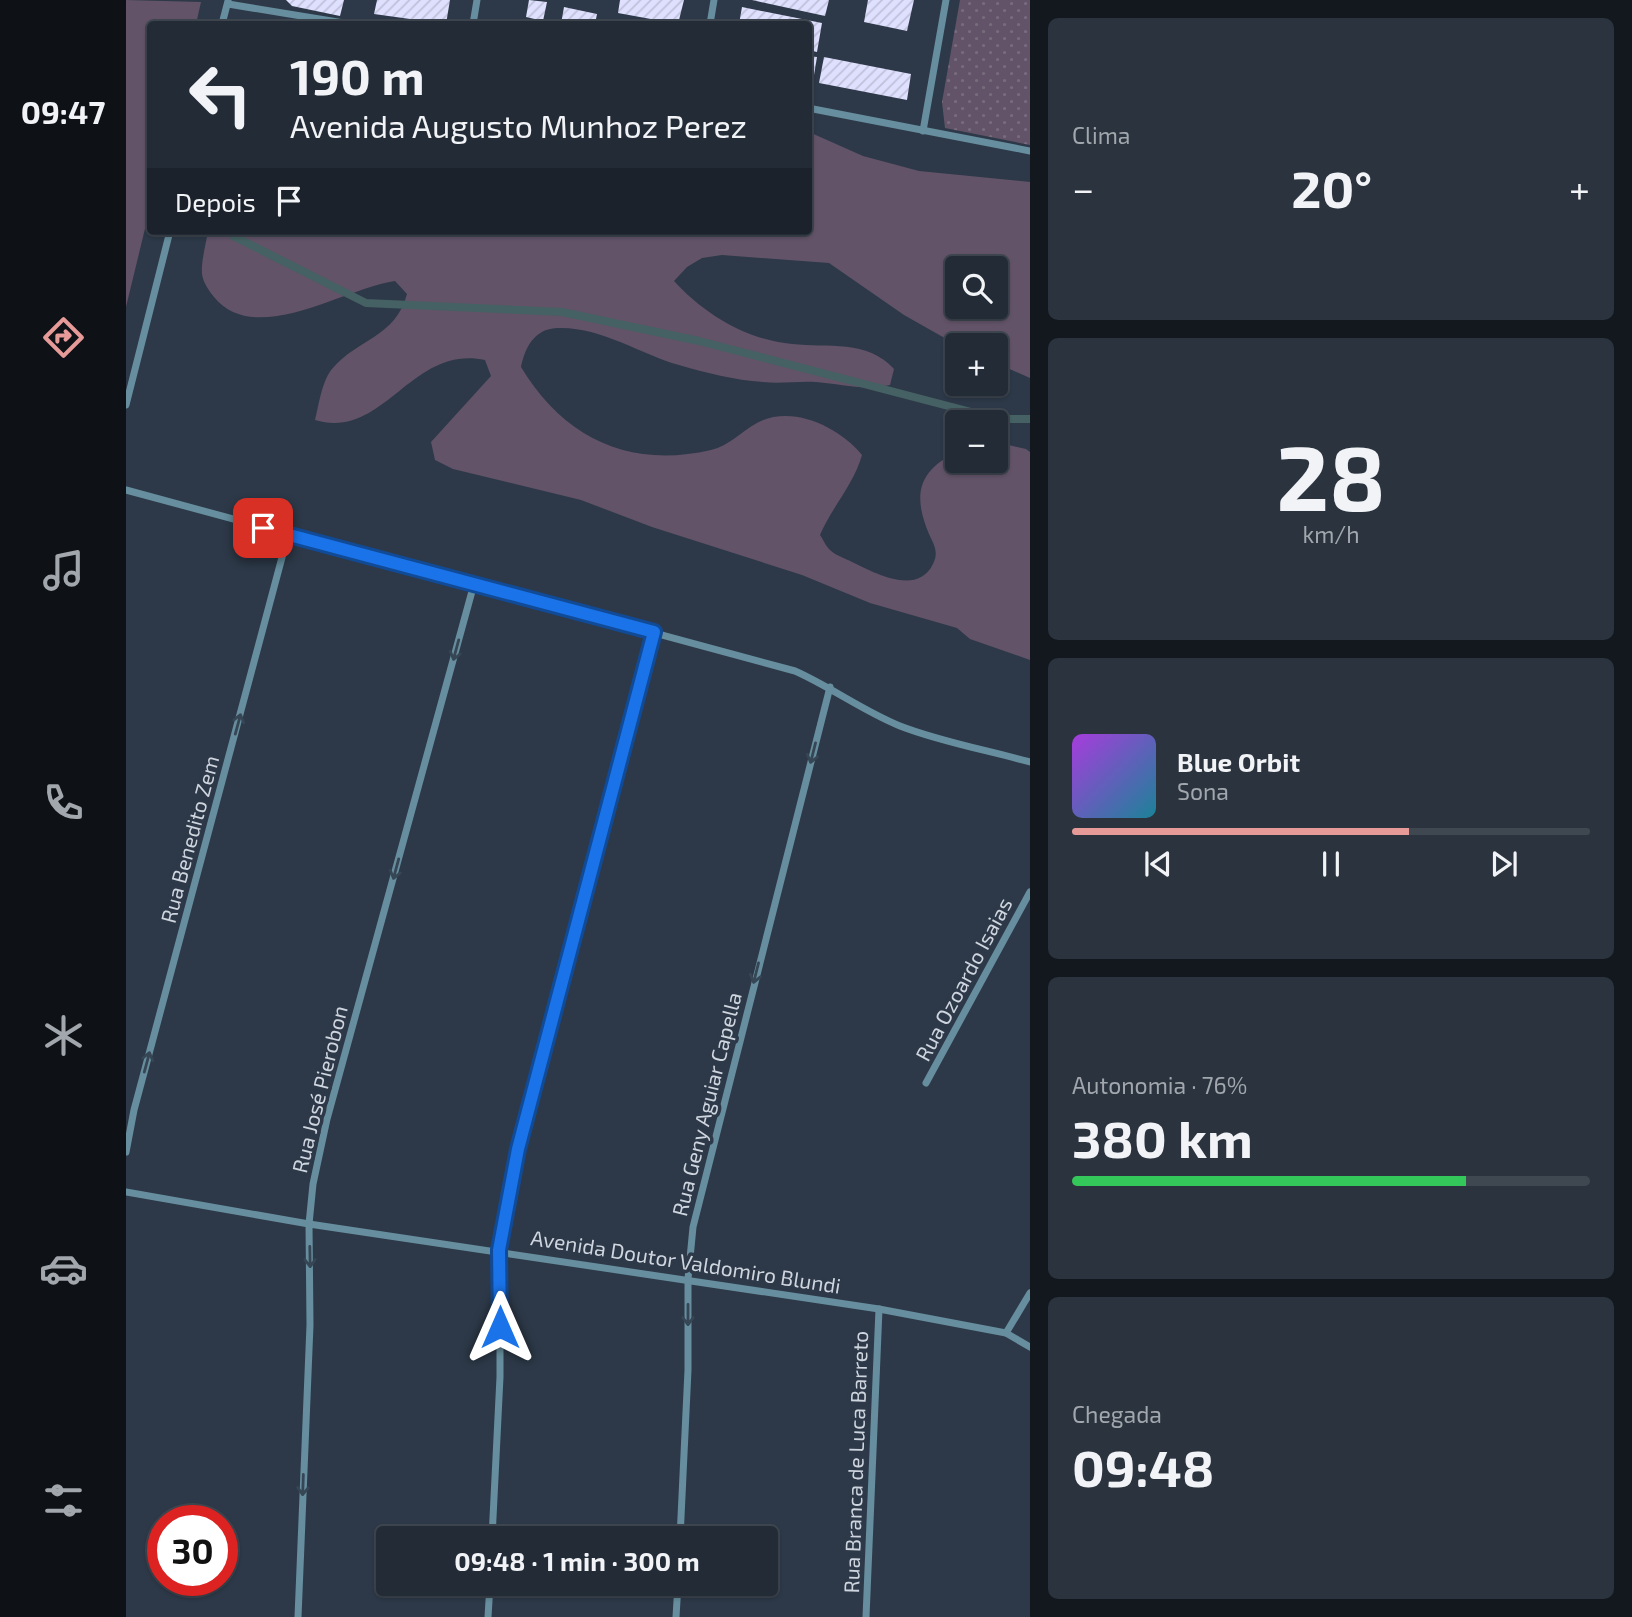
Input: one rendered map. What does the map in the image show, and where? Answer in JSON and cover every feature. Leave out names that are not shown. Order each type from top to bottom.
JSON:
[{"type":"street","points":[[473,21],[477,0]]},
{"type":"street","points":[[710,21],[714,0]]},
{"type":"street","points":[[923,131],[946,0]]},
{"type":"street","points":[[223,21],[228,2],[332,21]]},
{"type":"street","points":[[812,109],[1030,151]]},
{"type":"street","points":[[126,405],[169,235]]},
{"type":"street","points":[[126,490],[795,671],[830,687],[866,711],[902,727],[1030,762]]},
{"type":"street","name":"Rua Benedito Zem","points":[[126,1152],[134,1110],[288,535]]},
{"type":"street","name":"Rua José Pierobon","points":[[298,1617],[310,1325],[309,1223],[313,1184],[327,1119],[474,584]]},
{"type":"street","points":[[493,1526],[500,1377],[499,1250],[518,1149],[654,632]]},
{"type":"street","name":"Rua Geny Aguiar Capella","points":[[681,1526],[688,1370],[688,1279],[693,1227],[830,687]]},
{"type":"street","name":"Rua Ozoardo Isaias","points":[[926,1083],[1030,892]]},
{"type":"street","name":"Avenida Doutor Valdomiro Blundi","points":[[126,1192],[309,1223],[879,1309],[1006,1333],[1030,1347]]},
{"type":"street","points":[[1006,1333],[1030,1293]]},
{"type":"street","name":"Rua Branca de Luca Barreto","points":[[866,1617],[879,1309]]},
{"type":"street","points":[[488,1617],[489,1596]]},
{"type":"street","points":[[676,1617],[677,1596]]},
{"type":"shaded area","points":[[126,0],[201,2],[197,21],[147,21],[147,220],[126,307]]},
{"type":"shaded area","points":[[960,0],[1030,0],[1030,145],[945,128],[942,102]]},
{"type":"shaded area","points":[[812,133],[863,156],[919,171],[1030,182],[1030,378],[1008,368],[1008,333],[945,333],[945,338],[904,315],[829,263],[722,255],[702,258],[687,267],[674,281],[713,314],[759,337],[792,344],[846,347],[872,353],[894,369],[890,385],[862,387],[816,382],[769,383],[731,378],[679,365],[589,331],[557,328],[542,332],[532,341],[521,367],[557,413],[601,442],[626,451],[681,455],[711,450],[730,442],[757,423],[785,416],[800,417],[828,428],[862,455],[854,476],[820,535],[834,553],[883,576],[906,581],[926,574],[936,556],[924,520],[920,495],[927,475],[934,467],[945,458],[945,473],[1008,473],[1008,445],[1026,449],[1030,452],[1030,660],[970,639],[957,628],[870,603],[802,575],[652,527],[581,500],[453,469],[435,460],[431,442],[491,376],[485,360],[459,359],[437,366],[360,417],[339,423],[315,420],[323,386],[332,369],[394,320],[407,294],[395,281],[301,311],[252,317],[231,311],[214,297],[202,274],[207,235],[812,235]]},
{"type":"building","points":[[286,0],[344,0],[340,16],[292,6]]},
{"type":"building","points":[[377,0],[450,0],[446,21],[424,21],[374,14]]},
{"type":"building","points":[[529,0],[547,2],[543,21],[526,17]]},
{"type":"building","points":[[620,0],[684,0],[679,21],[662,21],[618,13]]},
{"type":"building","points":[[752,0],[829,0],[825,16]]},
{"type":"building","points":[[868,0],[914,0],[907,31],[864,22]]},
{"type":"building","points":[[564,7],[597,14],[596,21],[562,21]]},
{"type":"building","points":[[742,7],[812,21],[740,21]]},
{"type":"building","points":[[812,21],[822,23],[817,52],[812,51]]},
{"type":"building","points":[[812,56],[817,57],[812,87]]},
{"type":"building","points":[[824,57],[911,74],[907,100],[819,83]]},
{"type":"waterway","points":[[233,236],[366,303],[562,312],[699,341],[998,419],[1030,419]]},
{"type":"route","points":[[263,528],[654,632],[518,1149],[499,1250],[500,1327]]}]
